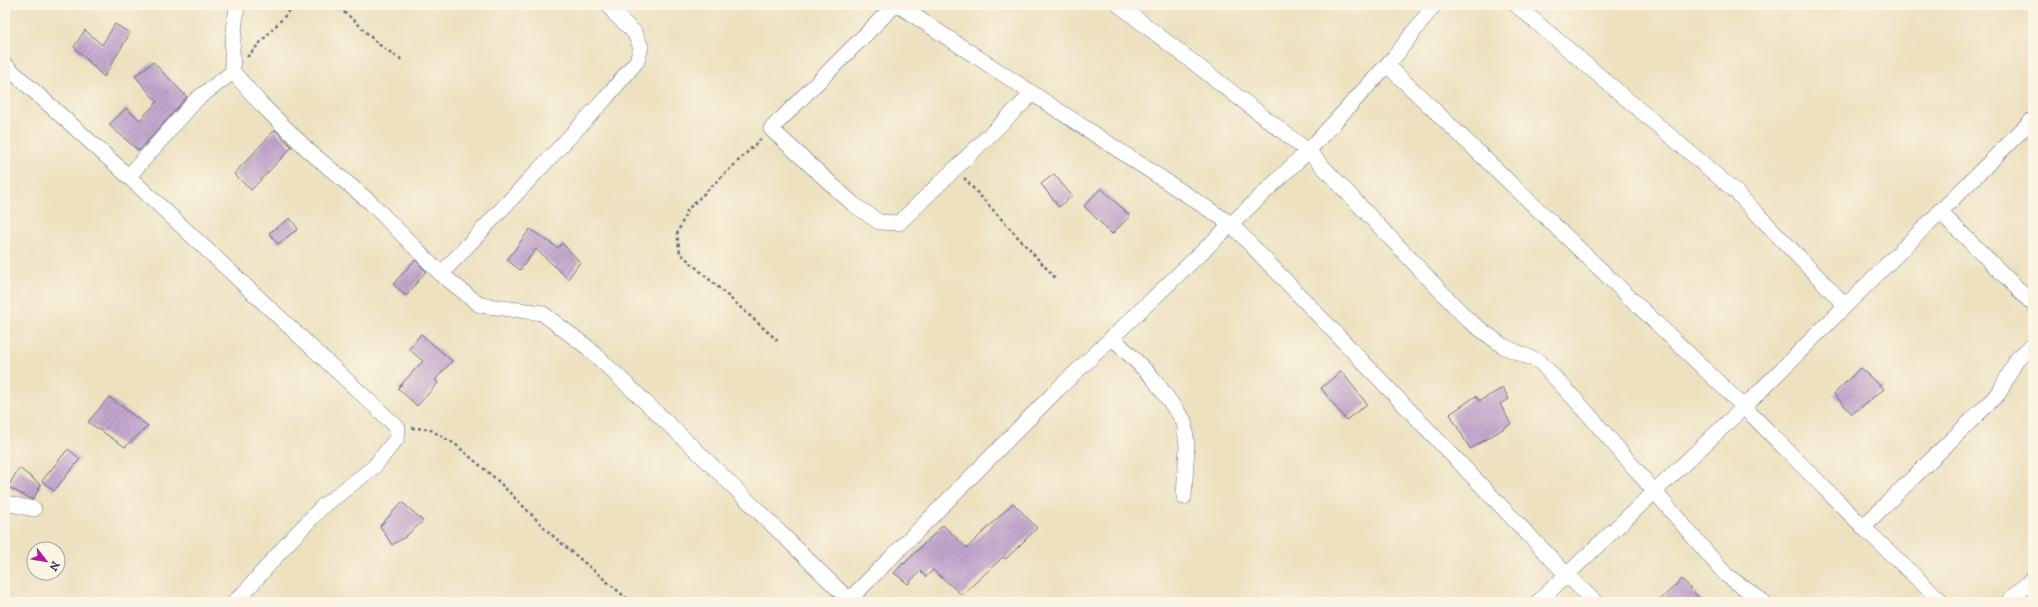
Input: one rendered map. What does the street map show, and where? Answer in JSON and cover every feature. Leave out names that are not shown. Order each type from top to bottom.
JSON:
[{"type":"street","points":[[237,5],[232,49],[233,72],[261,104],[310,152],[370,202],[441,274],[480,305],[542,313],[587,347],[697,451],[849,602],[1057,390],[1308,151],[1387,65],[1434,5]]},
{"type":"street","points":[[441,274],[606,98],[636,61],[641,47],[634,32],[615,14],[609,5]]},
{"type":"street","points":[[1032,94],[899,223],[879,222],[853,204],[771,129],[897,5],[1231,224],[1566,574],[1595,602]]},
{"type":"street","points":[[1119,5],[1308,151],[1468,320],[1503,346],[1540,362],[1726,575],[1764,602]]},
{"type":"street","points":[[1516,5],[1735,191],[1845,305]]},
{"type":"street","points":[[5,65],[129,176],[398,428],[397,438],[374,467],[322,507],[244,593],[234,602]]},
{"type":"street","points":[[1387,65],[1744,407],[1863,527],[1942,602]]},
{"type":"street","points":[[129,176],[197,99],[233,72]]},
{"type":"street","points":[[1538,602],[1744,407],[2033,119]]},
{"type":"street","points":[[1939,211],[2033,304]]},
{"type":"street","points":[[1112,337],[1153,378],[1184,421],[1187,446],[1184,497]]},
{"type":"street","points":[[1863,527],[1999,393],[2017,360],[2033,346]]},
{"type":"street","points":[[5,503],[34,509]]},
{"type":"street","points":[[2008,602],[2033,578]]},
{"type":"path","points":[[233,72],[296,5]]},
{"type":"path","points":[[334,5],[353,19],[378,44],[402,60]]},
{"type":"path","points":[[771,129],[688,209],[677,234],[680,253],[779,342]]},
{"type":"path","points":[[955,169],[1057,280]]},
{"type":"path","points":[[398,428],[428,429],[455,444],[496,479],[553,536],[631,602]]},
{"type":"building","points":[[115,24],[130,33],[104,77],[74,47],[85,30],[102,45]]},
{"type":"building","points":[[153,62],[187,97],[139,151],[109,125],[126,108],[140,120],[157,102],[135,76]]},
{"type":"building","points":[[275,130],[292,147],[251,190],[234,174]]},
{"type":"building","points":[[1054,174],[1072,196],[1059,207],[1041,184]]},
{"type":"building","points":[[1101,188],[1130,216],[1112,234],[1084,206]]},
{"type":"building","points":[[290,218],[298,229],[278,244],[269,233]]},
{"type":"building","points":[[530,229],[558,248],[562,243],[580,262],[568,279],[536,249],[520,270],[507,260]]},
{"type":"building","points":[[415,260],[426,271],[406,296],[393,284]]},
{"type":"building","points":[[421,334],[452,361],[435,380],[438,383],[417,406],[398,388],[423,361],[409,349]]},
{"type":"building","points":[[1860,368],[1884,389],[1852,414],[1834,394]]},
{"type":"building","points":[[1341,371],[1367,404],[1346,420],[1321,388]]},
{"type":"building","points":[[1503,388],[1509,399],[1500,404],[1511,424],[1470,449],[1450,414],[1476,396],[1479,401]]},
{"type":"building","points":[[109,397],[148,426],[125,447],[88,422]]},
{"type":"building","points":[[68,449],[80,459],[54,491],[42,481]]},
{"type":"building","points":[[19,468],[41,485],[33,500],[8,487]]},
{"type":"building","points":[[402,502],[423,521],[405,537],[392,545],[380,526]]},
{"type":"building","points":[[1013,503],[1037,528],[1006,559],[1003,557],[962,595],[933,570],[926,577],[920,571],[908,584],[894,573],[943,525],[967,548]]},
{"type":"building","points":[[1682,579],[1703,602],[1658,602]]}]
